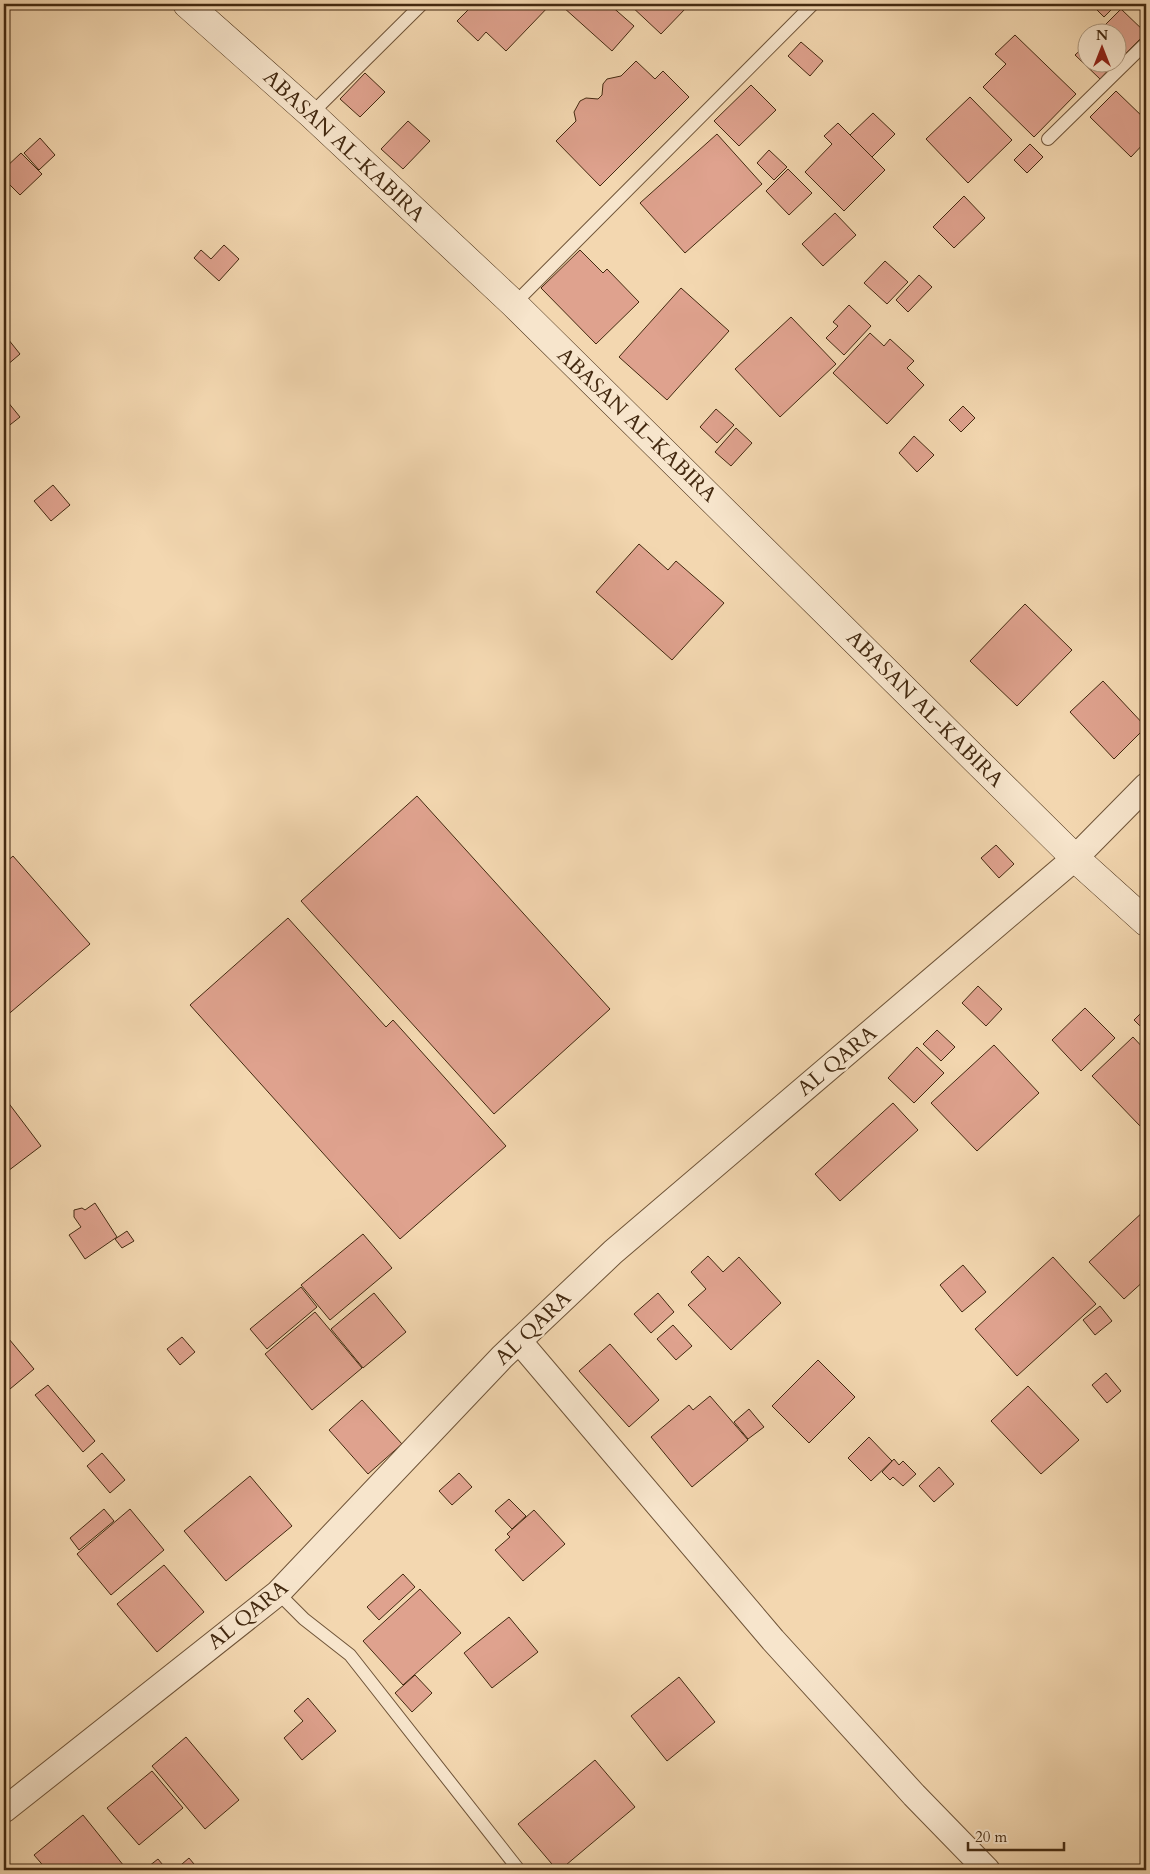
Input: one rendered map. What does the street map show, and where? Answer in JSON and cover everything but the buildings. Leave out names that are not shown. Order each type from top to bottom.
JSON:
[{"type":"main road","name":"ABASAN AL-KABIRA","points":[[187,4],[311,114],[514,304],[1075,858],[1146,922]]},
{"type":"street","name":"AL QARA","points":[[4,1810],[278,1592],[519,1341],[613,1252],[1075,858],[1146,786]]},
{"type":"street","points":[[519,1341],[773,1640],[914,1795],[986,1870]]},
{"type":"lane","points":[[311,114],[422,4]]},
{"type":"lane","points":[[514,304],[813,4]]},
{"type":"lane","points":[[1048,139],[1146,42]]},
{"type":"lane","points":[[278,1592],[304,1619],[350,1655],[518,1870]]}]
